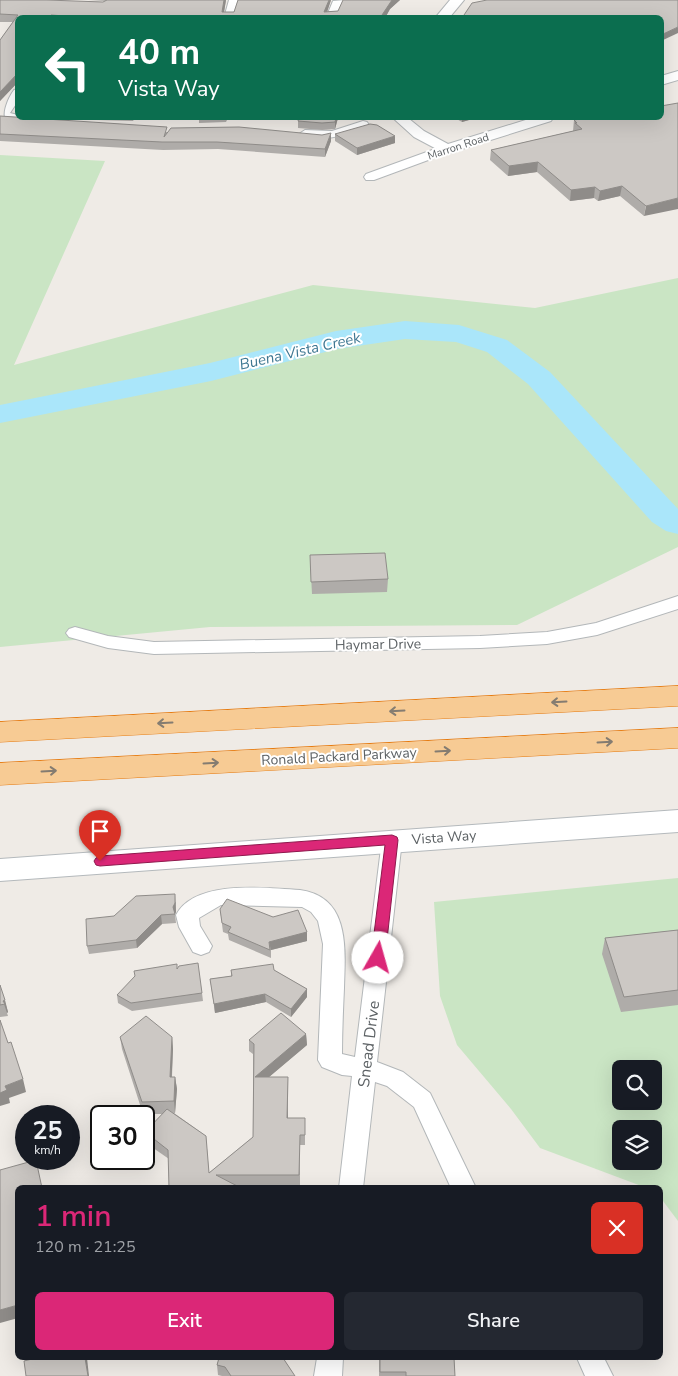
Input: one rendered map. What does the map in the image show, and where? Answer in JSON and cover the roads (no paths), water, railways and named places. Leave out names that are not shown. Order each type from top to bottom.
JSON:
[{"type":"highway","points":[[0,732],[678,696]]},
{"type":"highway","name":"Ronald Packard Parkway","points":[[0,774],[678,738]]},
{"type":"main road","name":"Vista Way","points":[[0,870],[392,840],[678,821]]},
{"type":"street","points":[[230,15],[234,0]]},
{"type":"street","points":[[333,15],[341,0]]},
{"type":"street","points":[[444,15],[457,0]]},
{"type":"street","points":[[664,80],[678,75]]},
{"type":"street","points":[[15,96],[4,113],[8,118],[15,119]]},
{"type":"street","points":[[28,120],[47,122]]},
{"type":"street","points":[[402,120],[419,134],[446,149]]},
{"type":"street","name":"Marron Road","points":[[370,177],[446,149],[540,120]]},
{"type":"street","points":[[295,133],[333,135],[363,125]]},
{"type":"street","name":"Haymar Drive","points":[[75,633],[108,642],[154,648],[480,642],[547,638],[598,630],[678,602]]},
{"type":"street","name":"Snead Drive","points":[[350,1185],[392,840]]},
{"type":"street","points":[[201,946],[190,927],[187,916],[200,905],[222,897],[304,898],[323,911],[332,926],[334,944],[330,1060],[342,1066],[365,1068],[395,1079],[422,1100],[463,1185]]},
{"type":"street","points":[[328,1376],[330,1360]]},
{"type":"street","points":[[591,1360],[599,1376]]},
{"type":"waterway","name":"Buena Vista Creek","points":[[0,414],[211,372],[336,340],[405,330],[459,334],[497,346],[539,378],[664,515],[678,524]]}]
